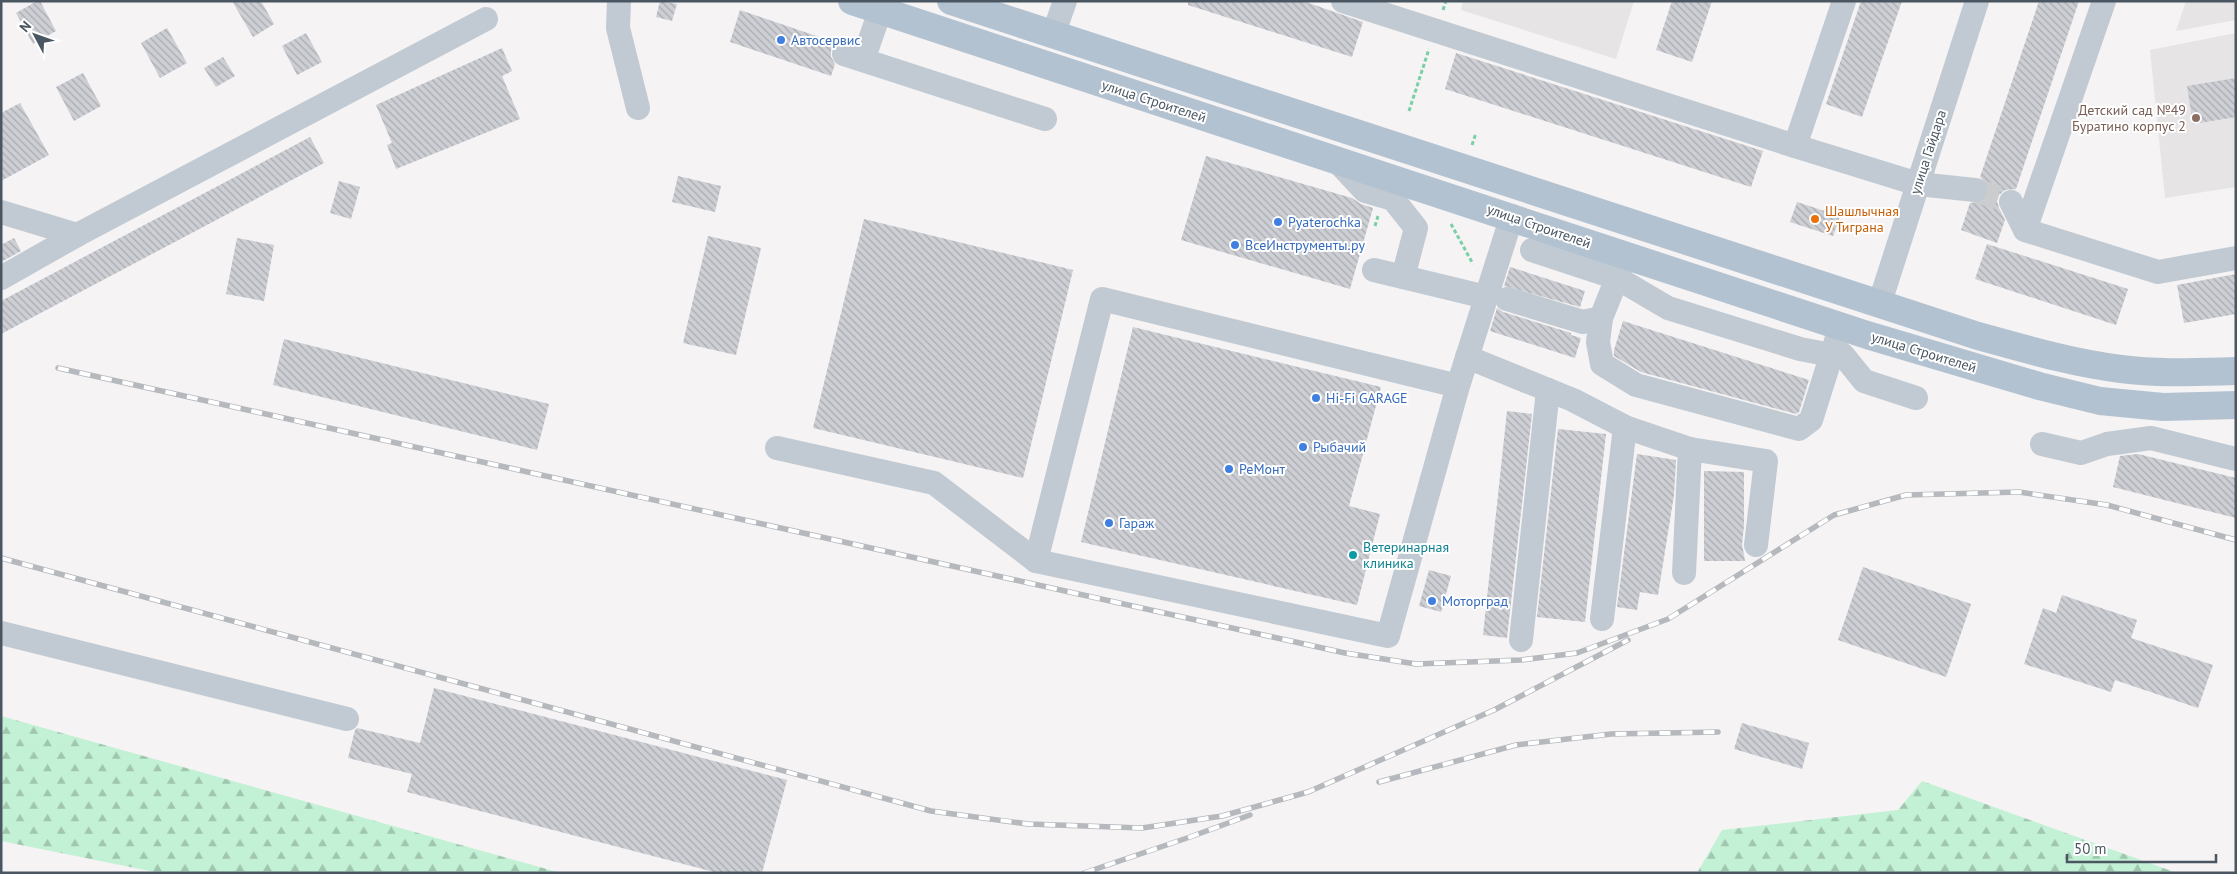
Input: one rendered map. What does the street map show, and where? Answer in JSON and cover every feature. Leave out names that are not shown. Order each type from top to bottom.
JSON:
[{"type":"main road","name":"улица Строителей","points":[[852,1],[1042,65],[1512,216],[1622,267],[1840,325],[1867,335],[2039,386],[2100,401],[2163,407],[2236,405]]},
{"type":"main road","points":[[951,1],[1880,302],[1978,336],[2074,362],[2121,370],[2169,373],[2236,371]]},
{"type":"main road","points":[[1042,65],[1053,35]]},
{"type":"main road","points":[[1512,216],[1521,185]]},
{"type":"main road","points":[[1867,335],[1880,302]]},
{"type":"street","points":[[619,1],[618,28],[638,108]]},
{"type":"street","points":[[1053,35],[1065,1]]},
{"type":"street","points":[[1343,1],[1918,184],[1975,190]]},
{"type":"street","points":[[1795,146],[1844,1]]},
{"type":"street","name":"улица Гайдара","points":[[1880,302],[1977,1]]},
{"type":"street","points":[[2024,230],[2104,1]]},
{"type":"street","points":[[880,10],[853,57],[1045,119]]},
{"type":"street","points":[[1,278],[76,235],[486,18]]},
{"type":"street","points":[[1336,160],[1365,191],[1393,199],[1416,228],[1403,277]]},
{"type":"street","points":[[2011,202],[2024,230],[2158,272],[2236,258]]},
{"type":"street","points":[[1,212],[76,235]]},
{"type":"street","points":[[777,448],[934,483],[1036,561],[1388,636],[1467,357],[1496,298],[1512,216]]},
{"type":"street","points":[[1532,250],[1622,267],[1668,308],[1800,349],[1831,355],[1843,355],[1864,381],[1916,398]]},
{"type":"street","points":[[1622,267],[1601,318],[1598,342],[1602,364],[1636,385],[1799,429],[1812,420],[1840,325]]},
{"type":"street","points":[[1374,270],[1496,298],[1582,322],[1601,318]]},
{"type":"street","points":[[1036,561],[1102,299],[1458,386]]},
{"type":"street","points":[[1467,357],[1573,400],[1625,427],[1690,449],[1766,461],[1756,545]]},
{"type":"street","points":[[1521,640],[1548,390]]},
{"type":"street","points":[[1602,619],[1625,427]]},
{"type":"street","points":[[2042,444],[2081,453],[2107,444],[2151,438],[2236,458]]},
{"type":"street","points":[[1684,573],[1690,449]]},
{"type":"street","points":[[1,633],[347,718]]},
{"type":"path","points":[[1409,111],[1446,1]]},
{"type":"path","points":[[1472,145],[1476,133]]},
{"type":"path","points":[[1448,219],[1475,268]]},
{"type":"shaded area","points":[[1463,1],[1634,1],[1616,59],[1461,10]]},
{"type":"shaded area","points":[[2186,1],[2236,1],[2236,20],[2176,31]]},
{"type":"shaded area","name":"Детский сад №49 Буратино корпус 2","points":[[2236,33],[2236,187],[2165,198],[2150,50]]},
{"type":"green space","points":[[1,716],[561,873],[160,873],[1,841]]},
{"type":"green space","points":[[1922,781],[2177,873],[1697,873],[1722,830],[1898,810]]},
{"type":"building","points":[[40,1],[56,31],[33,44],[16,13]]},
{"type":"building","points":[[232,1],[261,1],[274,24],[253,37]]},
{"type":"building","points":[[660,1],[677,4],[672,21],[656,17]]},
{"type":"building","points":[[1188,1],[1303,1],[1363,22],[1352,57],[1188,5]]},
{"type":"building","points":[[1672,1],[1712,1],[1692,62],[1656,50]]},
{"type":"building","points":[[1861,1],[1902,1],[1862,117],[1826,104]]},
{"type":"building","points":[[2039,1],[2079,1],[2016,189],[2005,190],[1999,195],[1997,201],[2005,220],[1997,243],[1961,230],[1970,203],[1981,202],[1989,192],[1987,184],[1980,177]]},
{"type":"building","points":[[740,10],[837,43],[831,50],[831,57],[835,64],[831,76],[730,42]]},
{"type":"building","points":[[167,28],[187,63],[160,78],[141,43]]},
{"type":"building","points":[[306,33],[322,62],[297,75],[282,46]]},
{"type":"building","points":[[502,48],[512,71],[502,76],[520,119],[396,169],[387,145],[392,143],[376,105]]},
{"type":"building","points":[[1456,53],[1763,151],[1751,187],[1445,89]]},
{"type":"building","points":[[223,57],[235,76],[216,87],[204,68]]},
{"type":"building","points":[[83,73],[101,106],[74,121],[56,87]]},
{"type":"building","points":[[2236,78],[2236,117],[2193,124],[2187,86]]},
{"type":"building","points":[[20,103],[49,155],[1,181],[1,113]]},
{"type":"building","points":[[310,137],[324,163],[1,334],[1,301]]},
{"type":"building","name":"Pyaterochka","points":[[1206,156],[1352,198],[1361,204],[1373,208],[1350,289],[1181,240]]},
{"type":"building","points":[[678,176],[721,186],[715,212],[672,202]]},
{"type":"building","points":[[339,181],[360,187],[351,219],[330,213]]},
{"type":"building","name":"Шашлычная У Тиграна","points":[[1797,202],[1840,216],[1833,236],[1790,222]]},
{"type":"building","points":[[864,219],[1073,270],[1023,478],[813,428]]},
{"type":"building","points":[[708,236],[761,248],[736,355],[683,343]]},
{"type":"building","points":[[14,238],[21,251],[1,262],[1,245]]},
{"type":"building","points":[[237,238],[274,245],[264,301],[226,294]]},
{"type":"building","points":[[1987,244],[2128,289],[2116,325],[1975,279]]},
{"type":"building","points":[[1510,267],[1585,291],[1580,307],[1504,286]]},
{"type":"building","points":[[2236,274],[2236,314],[2184,323],[2177,285]]},
{"type":"building","points":[[1497,308],[1503,312],[1571,333],[1571,335],[1581,338],[1575,358],[1490,331]]},
{"type":"building","points":[[1623,321],[1809,380],[1799,412],[1796,414],[1641,372],[1614,356]]},
{"type":"building","name":"РеМонт","points":[[1133,327],[1381,387],[1349,506],[1380,514],[1357,605],[1081,542]]},
{"type":"building","points":[[284,339],[549,404],[537,450],[273,385]]},
{"type":"building","points":[[1507,411],[1532,414],[1507,638],[1483,635]]},
{"type":"building","points":[[1558,429],[1606,434],[1585,622],[1537,617]]},
{"type":"building","points":[[1637,454],[1676,460],[1674,495],[1658,595],[1640,592],[1637,610],[1617,607]]},
{"type":"building","points":[[2138,454],[2236,478],[2236,518],[2113,487],[2120,456]]},
{"type":"building","points":[[1704,471],[1744,472],[1742,544],[1745,561],[1704,561]]},
{"type":"building","points":[[1863,567],[1971,604],[1946,677],[1838,640]]},
{"type":"building","points":[[1429,570],[1451,576],[1441,612],[1419,606]]},
{"type":"building","points":[[2062,595],[2137,620],[2131,638],[2213,665],[2198,708],[2115,680],[2111,692],[2024,664],[2043,608],[2056,613]]},
{"type":"building","points":[[434,688],[787,780],[762,873],[718,873],[407,792],[412,774],[348,758],[357,728],[420,743]]},
{"type":"building","points":[[1742,723],[1809,743],[1802,769],[1734,749]]},
{"type":"tunnel","points":[[1975,190],[2011,202]]},
{"type":"railway","points":[[58,368],[1345,653],[1416,664],[1521,660],[1577,653],[1668,619],[1834,515],[1906,495],[2019,492],[2107,505],[2236,540]]},
{"type":"railway","points":[[1,558],[931,811],[1028,824],[1142,828],[1222,816],[1308,792],[1494,710],[1628,640]]},
{"type":"railway","points":[[1379,782],[1516,745],[1611,734],[1718,732]]},
{"type":"railway","points":[[1084,873],[1250,815]]},
{"type":"place","name":"Автосервис","points":[[781,40]]},
{"type":"place","name":"Детский сад №49 Буратино корпус 2","points":[[2196,118]]},
{"type":"place","name":"Шашлычная У Тиграна","points":[[1815,219]]},
{"type":"place","name":"Pyaterochka","points":[[1278,222]]},
{"type":"place","name":"ВсеИнструменты.ру","points":[[1235,245]]},
{"type":"place","name":"Hi-Fi GARAGE","points":[[1316,398]]},
{"type":"place","name":"Рыбачий","points":[[1303,447]]},
{"type":"place","name":"РеМонт","points":[[1229,469]]},
{"type":"place","name":"Гараж","points":[[1109,523]]},
{"type":"place","name":"Ветеринарная клиника","points":[[1353,555]]},
{"type":"place","name":"Моторград","points":[[1432,601]]}]
